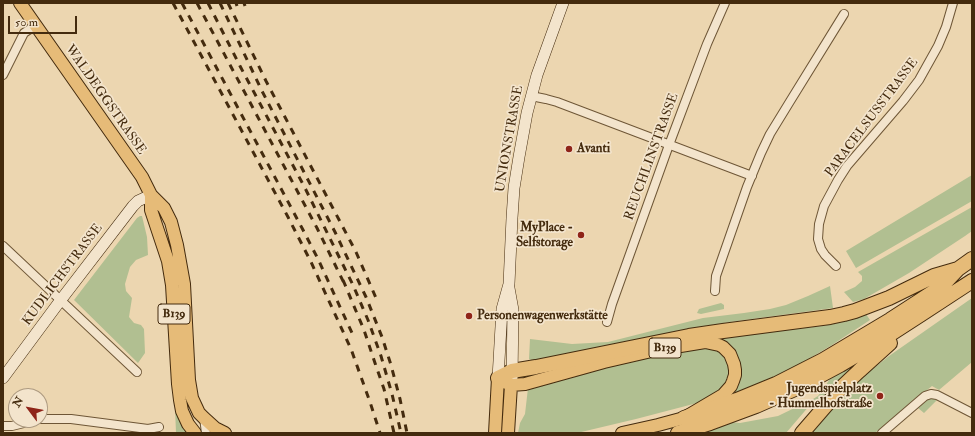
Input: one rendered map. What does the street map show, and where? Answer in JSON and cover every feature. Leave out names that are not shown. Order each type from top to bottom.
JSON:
[{"type":"highway","points":[[498,378],[512,371],[689,336],[844,314],[889,298],[934,276],[958,268],[972,259]]},
{"type":"highway","points":[[684,418],[737,400],[776,384],[823,360],[890,320],[941,287],[958,268]]},
{"type":"highway","points":[[678,433],[756,406],[797,388],[846,362],[888,337],[972,280]]},
{"type":"highway","points":[[802,433],[841,388],[859,370],[923,314]]},
{"type":"main road","name":"WALDEGGSTRASSE","points":[[20,3],[142,177],[151,195],[164,208],[171,222],[184,284],[189,380],[192,398],[199,413],[215,428],[225,433]]},
{"type":"main road","name":"UNIONSTRASSE","points":[[495,433],[502,309],[509,284],[514,188],[531,96],[540,64],[563,3]]},
{"type":"main road","name":"WALDEGGSTRASSE","points":[[151,195],[151,210],[168,261],[172,285],[178,384],[182,411],[188,424],[195,433]]},
{"type":"main road","name":"KUDLICHSTRASSE","points":[[3,378],[133,206],[138,201],[151,195]]},
{"type":"main road","name":"UNIONSTRASSE","points":[[508,433],[514,310],[509,284]]},
{"type":"main road","name":"B139","points":[[511,385],[525,384],[596,364],[656,350],[705,342],[719,345],[727,350],[732,359],[735,370],[731,386],[723,395],[684,418],[622,433]]},
{"type":"main road","points":[[498,378],[511,385]]},
{"type":"street","name":"REUCHLINSTRASSE","points":[[607,322],[612,304],[669,145],[707,44],[725,3]]},
{"type":"street","name":"PARACELSUSSTRASSE","points":[[836,266],[825,255],[821,249],[818,239],[818,224],[824,206],[847,166],[903,101],[919,80],[938,46],[946,27],[953,3]]},
{"type":"street","points":[[715,291],[716,276],[760,153],[770,134],[844,14]]},
{"type":"street","points":[[3,76],[24,32],[36,25]]},
{"type":"street","points":[[531,96],[557,102],[752,176]]},
{"type":"street","points":[[3,246],[137,372]]},
{"type":"street","points":[[882,433],[925,396],[931,394],[972,413]]},
{"type":"street","name":"WALDEGGSTRASSE","points":[[204,418],[206,433]]},
{"type":"street","points":[[48,419],[71,419],[148,430],[159,427]]},
{"type":"green space","points":[[972,175],[972,201],[856,268],[846,251]]},
{"type":"green space","points":[[972,207],[972,231],[965,236],[909,273],[864,299],[853,302],[844,292],[855,287],[862,281],[862,276],[858,272]]},
{"type":"green space","points":[[140,216],[142,216],[147,237],[148,255],[136,260],[130,267],[125,284],[126,291],[132,298],[129,317],[134,323],[141,325],[144,329],[145,353],[138,363],[74,300]]},
{"type":"green space","points":[[830,286],[833,308],[681,330],[534,361],[529,359],[530,339],[572,344],[608,342],[703,318],[770,309],[786,305]]},
{"type":"green space","points":[[972,298],[972,362],[939,390],[932,386],[875,433],[811,433],[847,391],[865,375],[889,356]]},
{"type":"green space","points":[[721,303],[724,305],[724,309],[701,314],[697,313],[699,309]]},
{"type":"green space","points":[[866,314],[870,320],[832,345],[790,370],[728,398],[737,385],[720,339],[822,326],[842,322]]},
{"type":"green space","points":[[700,347],[717,349],[725,357],[729,371],[726,384],[719,391],[701,402],[577,433],[518,433],[520,423],[525,414],[528,388],[608,366]]},
{"type":"green space","points":[[851,368],[823,400],[810,405],[786,433],[711,433],[705,431],[730,422],[740,423],[778,416],[818,396],[830,379]]},
{"type":"green space","points":[[933,398],[937,400],[924,413],[918,408],[928,399]]},
{"type":"green space","points":[[176,407],[187,433],[176,433]]},
{"type":"railway","points":[[173,3],[311,262],[351,349],[380,433]]},
{"type":"railway","points":[[182,3],[318,259],[352,333]]},
{"type":"railway","points":[[197,3],[317,228],[345,285]]},
{"type":"railway","points":[[208,3],[305,188],[353,285],[381,356],[401,433]]},
{"type":"railway","points":[[220,3],[262,91],[335,232],[366,297],[382,337],[391,365],[407,433]]},
{"type":"railway","points":[[228,3],[266,81],[356,252],[376,298]]},
{"type":"railway","points":[[343,280],[364,330],[384,389],[394,433]]},
{"type":"place","name":"Avanti","points":[[569,149]]},
{"type":"place","name":"MyPlace - Selfstorage","points":[[581,235]]},
{"type":"place","name":"Personenwagenwerkstätte","points":[[469,316]]},
{"type":"place","name":"Jugendspielplatz - Hummelhofstraße","points":[[880,396]]}]
